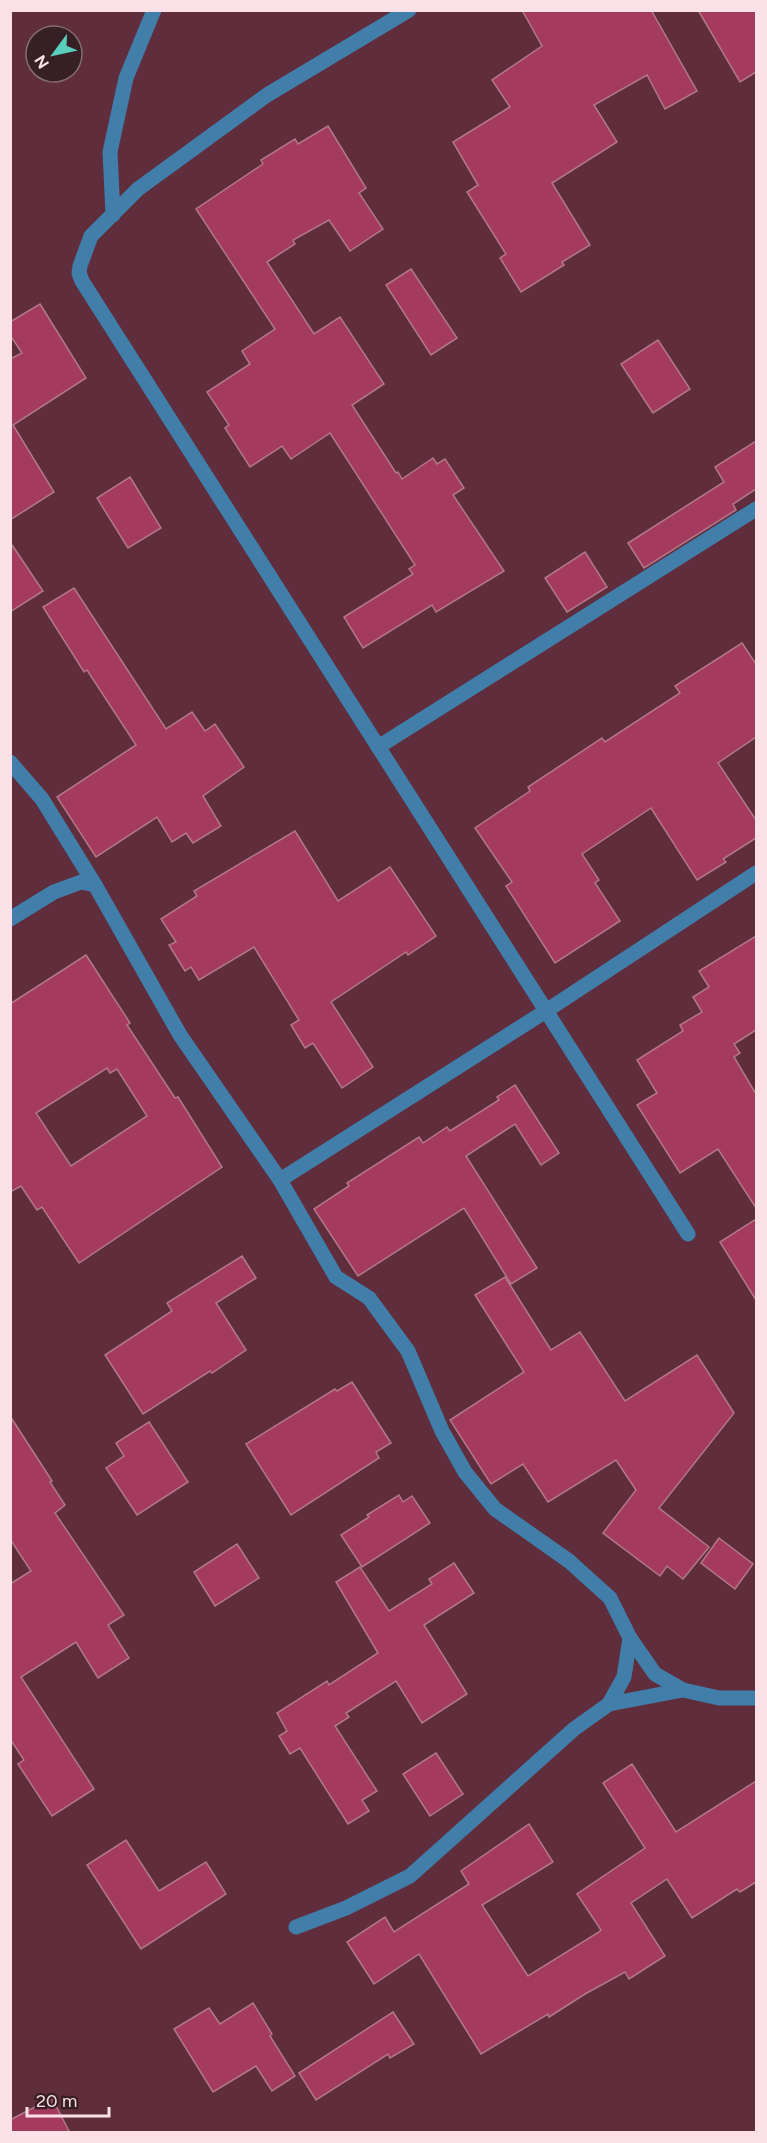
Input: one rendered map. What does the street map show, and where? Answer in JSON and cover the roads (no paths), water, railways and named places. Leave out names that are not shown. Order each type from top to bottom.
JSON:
[{"type":"street","points":[[113,215],[110,152],[126,78],[154,10]]},
{"type":"street","points":[[409,10],[267,94],[138,189],[91,236],[79,273],[688,1234]]},
{"type":"street","points":[[378,747],[756,509]]},
{"type":"street","points":[[10,762],[42,799],[95,885],[180,1035],[280,1180],[336,1277],[369,1298],[408,1351],[442,1431],[465,1472],[495,1509],[570,1561],[610,1598],[630,1638],[655,1674],[683,1690],[719,1698],[756,1698]]},
{"type":"street","points":[[280,1180],[546,1011],[756,873]]},
{"type":"street","points":[[10,919],[54,892],[81,882],[95,885]]},
{"type":"street","points":[[609,1704],[624,1677],[630,1638]]},
{"type":"street","points":[[296,1927],[346,1908],[410,1876],[574,1729],[609,1704],[683,1690]]}]
